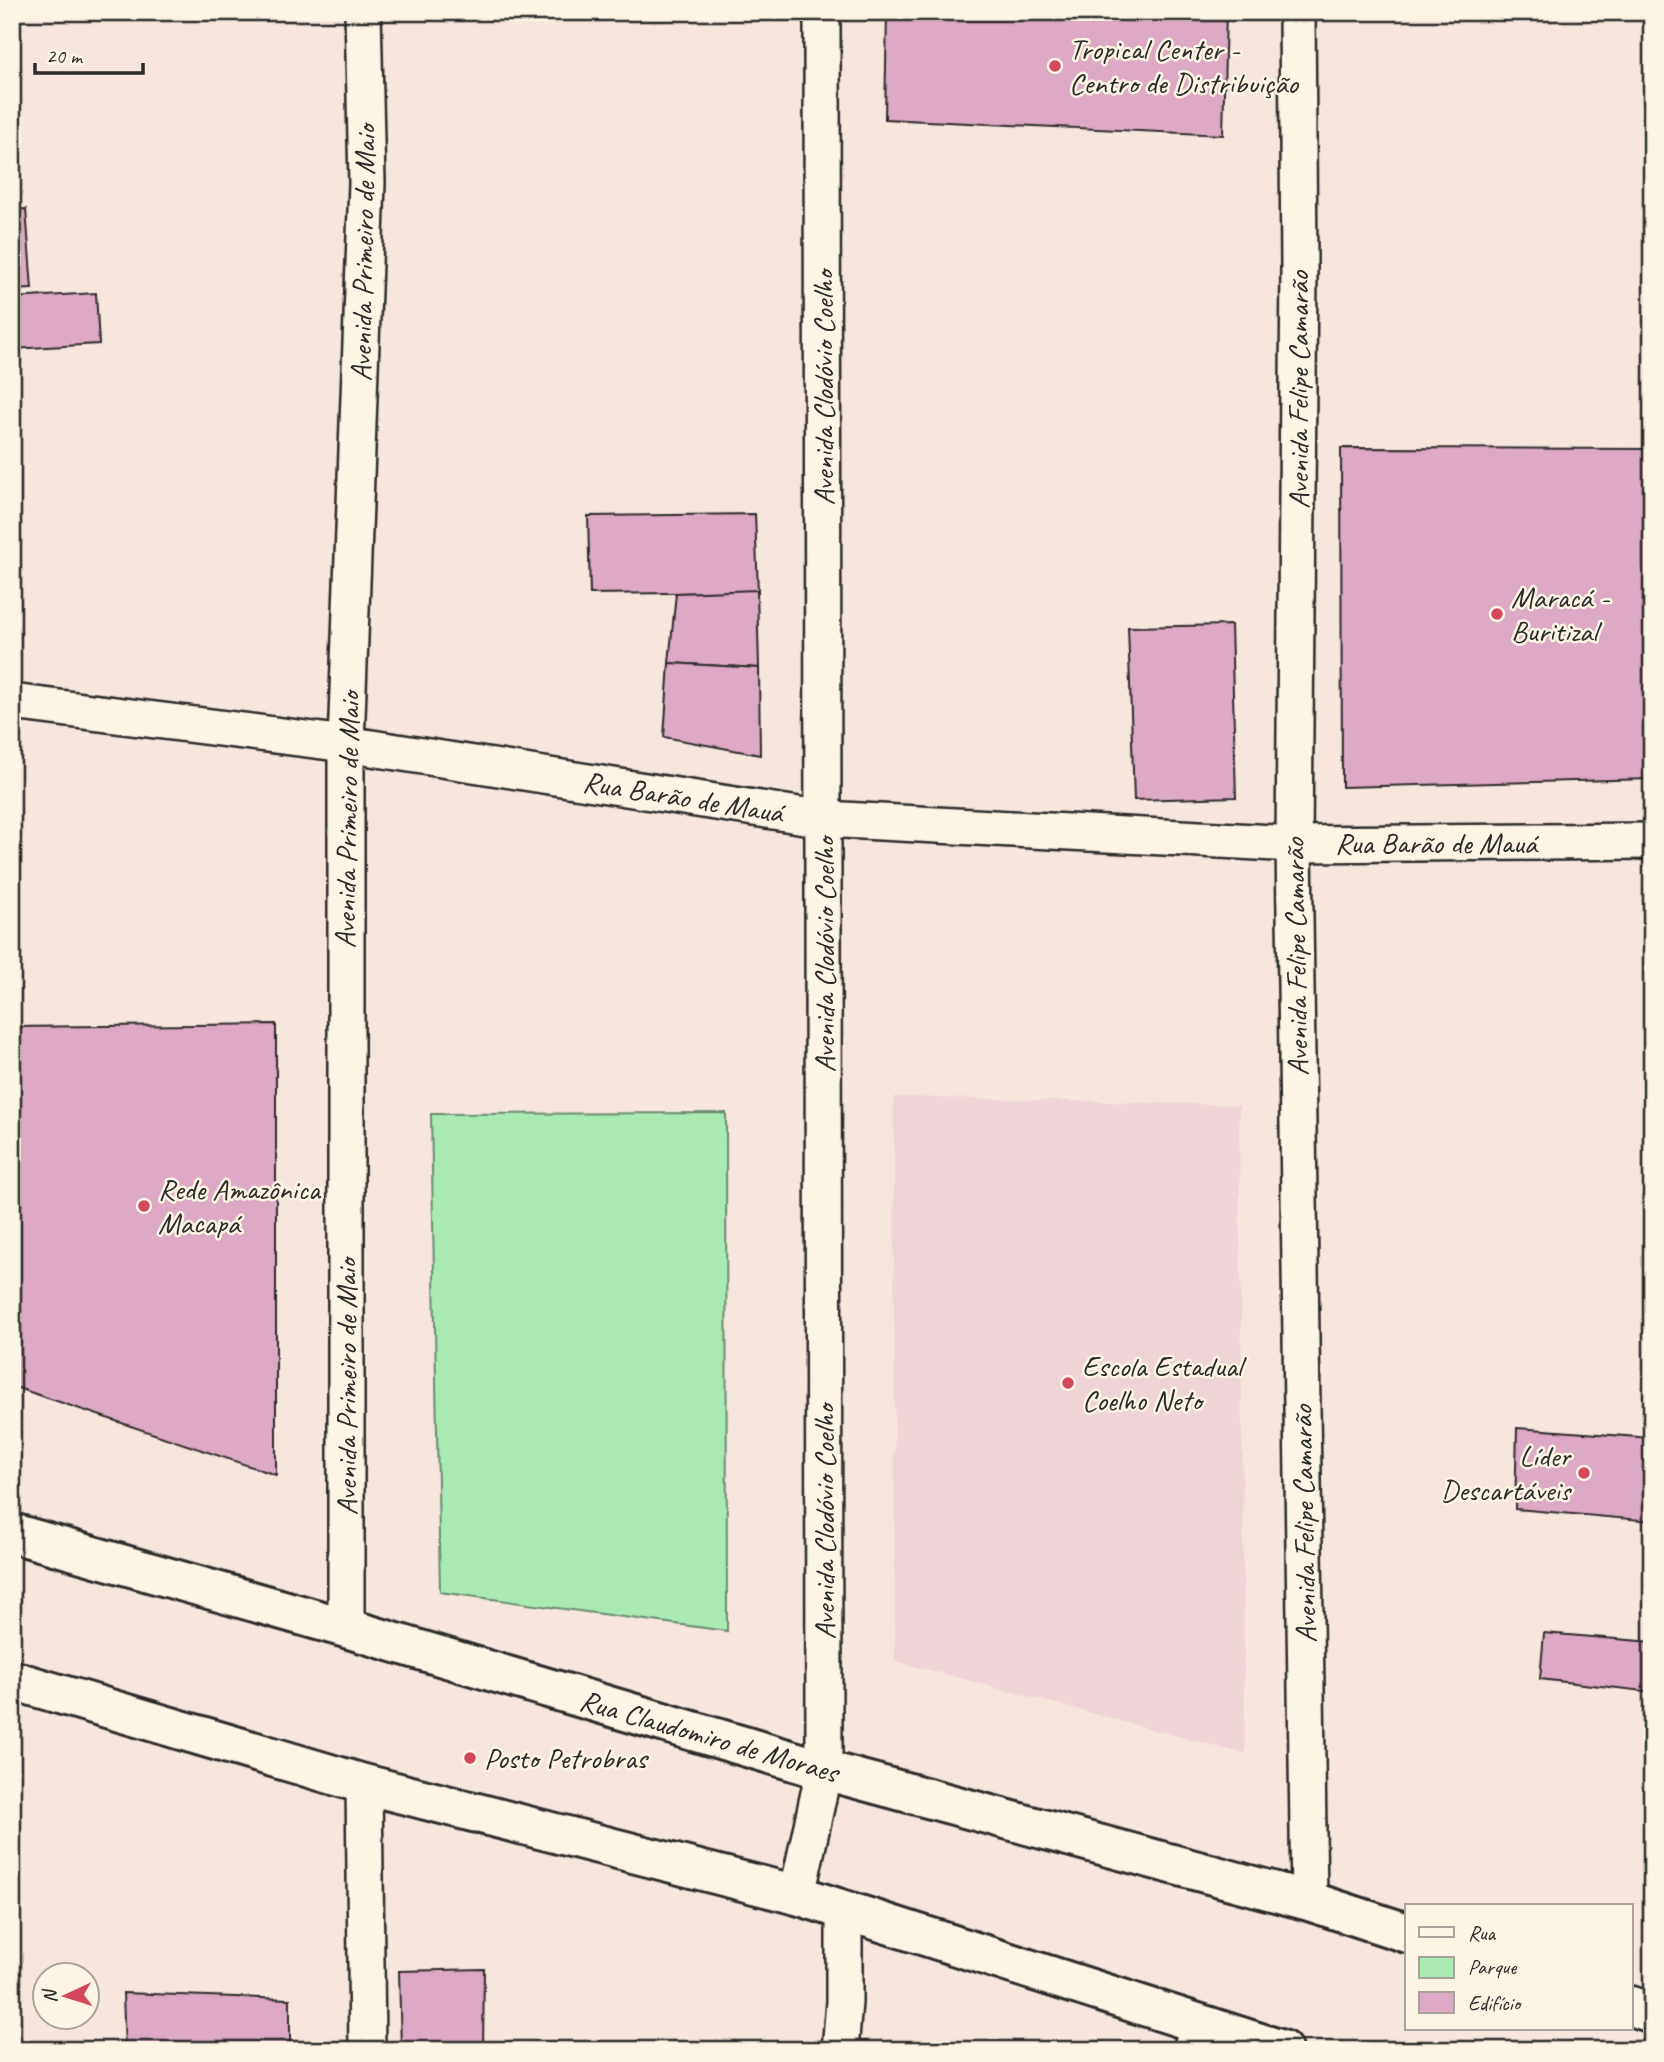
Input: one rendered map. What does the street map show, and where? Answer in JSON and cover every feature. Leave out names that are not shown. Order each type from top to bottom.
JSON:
[{"type":"main road","name":"Rua Claudomiro de Moraes","points":[[12,1533],[346,1628],[824,1770],[1308,1901],[1405,1932]]},
{"type":"main road","points":[[12,1680],[364,1784],[797,1895],[1195,2036],[1282,2050]]},
{"type":"main road","points":[[1632,2006],[1652,2013]]},
{"type":"street","name":"Avenida Primeiro de Maio","points":[[346,1628],[346,744],[368,183],[363,12]]},
{"type":"street","name":"Avenida Clodóvio Coelho","points":[[797,1895],[824,1770],[822,12]]},
{"type":"street","name":"Avenida Felipe Camarão","points":[[1297,12],[1299,281],[1294,844],[1308,1901]]},
{"type":"street","name":"Rua Barão de Mauá","points":[[12,702],[346,744],[824,819],[1294,844],[1652,841]]},
{"type":"street","points":[[364,1784],[367,2050]]},
{"type":"street","points":[[840,2050],[844,2002],[844,1910]]},
{"type":"shaded area","name":"Escola Estadual Coelho Neto","points":[[894,1097],[1239,1105],[1245,1754],[895,1661]]},
{"type":"green space","points":[[726,1113],[727,1631],[440,1592],[431,1114]]},
{"type":"building","name":"Tropical Center - Centro de Distribuição","points":[[887,12],[1226,12],[1223,135],[885,119]]},
{"type":"building","points":[[26,209],[32,289],[12,290],[12,210]]},
{"type":"building","points":[[96,293],[99,344],[12,349],[12,298]]},
{"type":"building","name":"Maracá - Buritizal","points":[[1341,448],[1652,449],[1652,779],[1342,787]]},
{"type":"building","points":[[755,514],[758,592],[590,594],[588,516]]},
{"type":"building","points":[[757,590],[759,668],[669,663],[676,593]]},
{"type":"building","points":[[1231,625],[1236,797],[1134,800],[1128,627]]},
{"type":"building","points":[[669,663],[759,668],[760,755],[664,737]]},
{"type":"building","name":"Rede Amazônica Macapá","points":[[276,1024],[276,1475],[12,1386],[12,1027]]},
{"type":"building","name":"Líder Descartáveis","points":[[1517,1428],[1652,1438],[1652,1521],[1515,1509]]},
{"type":"building","points":[[1544,1633],[1652,1642],[1652,1692],[1540,1679]]},
{"type":"building","points":[[484,1969],[483,2050],[401,2050],[399,1971]]},
{"type":"building","points":[[12,1988],[17,1988],[19,2047],[12,2047]]},
{"type":"building","points":[[123,1993],[290,1999],[290,2050],[125,2050]]},
{"type":"place","name":"Tropical Center - Centro de Distribuição","points":[[1055,66]]},
{"type":"place","name":"Maracá - Buritizal","points":[[1497,614]]},
{"type":"place","name":"Rede Amazônica Macapá","points":[[144,1206]]},
{"type":"place","name":"Escola Estadual Coelho Neto","points":[[1068,1383]]},
{"type":"place","name":"Líder Descartáveis","points":[[1584,1473]]},
{"type":"place","name":"Posto Petrobras","points":[[470,1758]]}]
